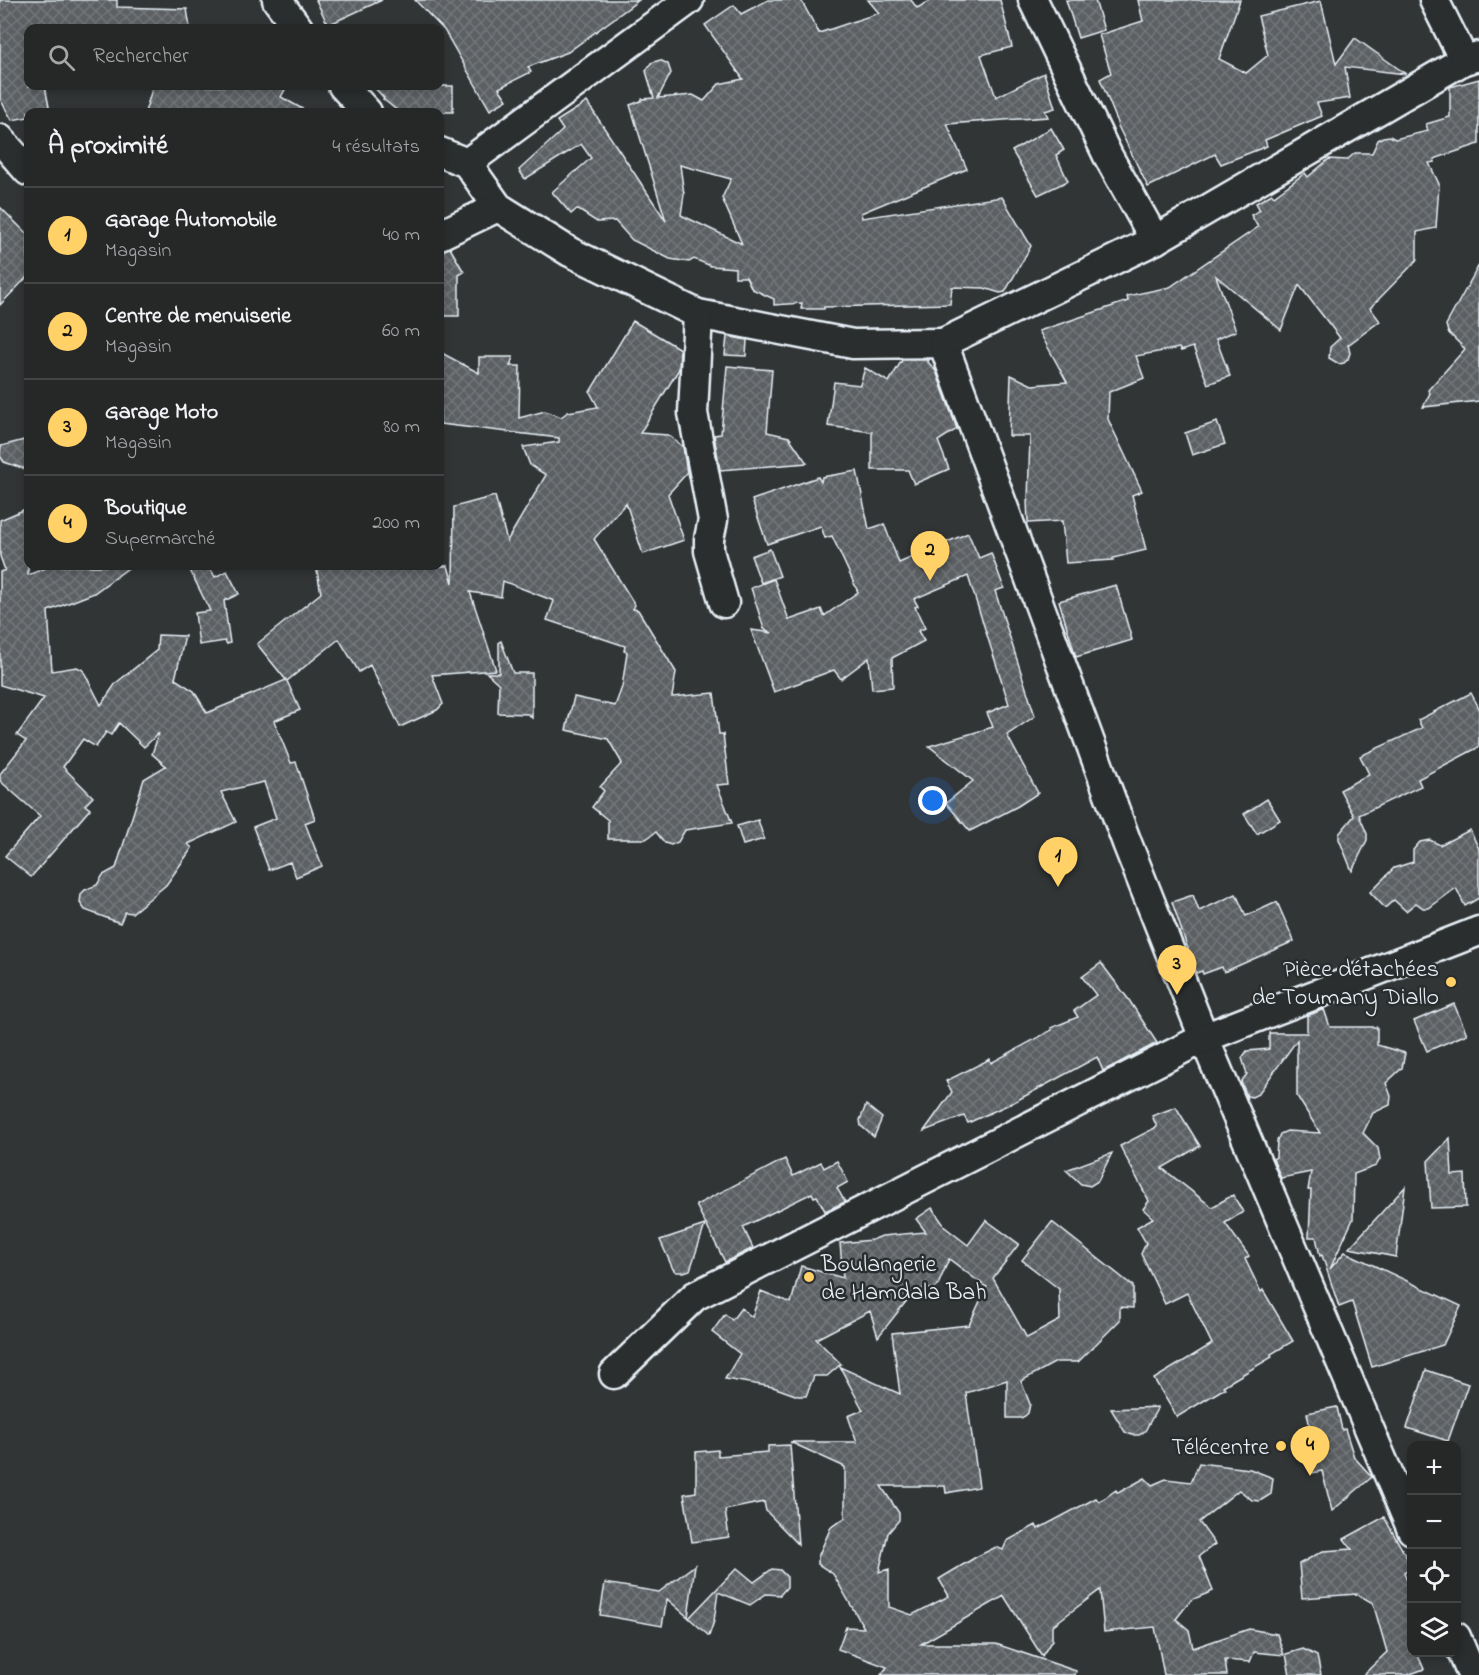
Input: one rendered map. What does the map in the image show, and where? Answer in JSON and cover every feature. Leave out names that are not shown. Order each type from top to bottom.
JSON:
[{"type":"street","points":[[277,0],[295,24]]},
{"type":"street","points":[[467,163],[689,0]]},
{"type":"street","points":[[1034,0],[1108,156],[1155,240]]},
{"type":"street","points":[[444,154],[467,163],[498,207],[570,252],[698,314],[853,344],[943,343],[1155,240],[1472,58],[1434,0]]},
{"type":"street","points":[[348,90],[363,108]]},
{"type":"street","points":[[0,140],[24,167]]},
{"type":"street","points":[[444,233],[498,207]]},
{"type":"street","points":[[698,314],[693,412],[713,520],[709,551],[724,603]]},
{"type":"street","points":[[943,343],[1127,843],[1204,1038],[1407,1518]]},
{"type":"street","points":[[614,1374],[695,1296],[1204,1038],[1479,931]]},
{"type":"street","points":[[1461,1649],[1470,1673]]},
{"type":"building","points":[[0,0],[117,0],[117,7],[187,9],[189,24],[24,24],[24,90],[46,90],[49,108],[24,108],[24,118],[12,120],[0,99]]},
{"type":"building","points":[[316,0],[382,0],[330,24],[328,24]]},
{"type":"building","points":[[415,0],[639,0],[568,52],[528,67],[531,72],[499,88],[507,100],[490,110],[444,30],[444,24],[438,24]]},
{"type":"building","points":[[768,0],[801,0],[819,33],[879,13],[868,0],[911,0],[917,8],[932,0],[1000,0],[1012,47],[981,55],[996,97],[1044,73],[1055,108],[1045,111],[1048,117],[947,124],[967,169],[861,213],[862,218],[1002,197],[1031,246],[1005,292],[1000,293],[984,288],[952,287],[950,304],[824,307],[824,309],[801,309],[802,303],[774,305],[774,299],[752,289],[746,277],[735,277],[735,268],[711,266],[694,259],[689,262],[670,259],[632,240],[615,221],[597,222],[577,209],[571,214],[552,192],[591,158],[581,144],[525,179],[519,170],[563,130],[557,121],[587,102],[666,221],[630,105],[642,99],[654,98],[646,71],[651,63],[660,60],[668,64],[671,73],[658,98],[693,95],[704,101],[719,84],[743,79],[705,25],[734,5],[741,14]],"holes":[[[680,165],[731,179],[722,198],[742,244],[681,215],[684,194]]]},
{"type":"building","points":[[1066,0],[1095,0],[1104,30],[1078,38]]},
{"type":"building","points":[[1138,0],[1240,0],[1219,59],[1246,73],[1268,55],[1258,16],[1321,1],[1336,64],[1355,38],[1406,74],[1345,67],[1350,98],[1317,103],[1322,116],[1265,140],[1267,146],[1221,164],[1215,154],[1148,187],[1117,124],[1100,79],[1111,73],[1099,35],[1143,21]]},
{"type":"building","points":[[1479,79],[1479,144],[1434,159],[1435,162],[1429,163],[1439,184],[1436,228],[1417,232],[1417,260],[1370,308],[1380,321],[1348,345],[1350,353],[1348,359],[1339,364],[1329,358],[1330,347],[1340,338],[1299,285],[1281,330],[1216,276],[1236,331],[1216,339],[1230,376],[1208,384],[1193,347],[1181,351],[1179,348],[1136,356],[1144,378],[1109,392],[1108,419],[1142,491],[1132,495],[1146,550],[1113,558],[1113,560],[1066,563],[1062,521],[1028,523],[1030,436],[1009,436],[1011,375],[1032,385],[1067,382],[1039,331],[1128,301],[1127,296],[1170,287],[1258,227],[1251,215],[1260,210],[1256,203],[1272,194],[1274,196],[1305,173],[1308,177],[1329,159],[1347,160],[1355,153],[1372,153],[1378,140],[1383,137],[1390,136],[1395,139],[1428,131],[1426,124],[1450,117],[1450,87]]},
{"type":"building","points":[[444,86],[453,86],[453,112],[444,112],[444,108],[394,108],[377,90],[444,90]]},
{"type":"building","points":[[152,90],[285,90],[281,97],[301,108],[146,108]]},
{"type":"building","points":[[1051,128],[1064,150],[1056,155],[1068,181],[1038,195],[1012,151]]},
{"type":"building","points":[[0,207],[24,231],[24,280],[0,305]]},
{"type":"building","points":[[450,248],[464,272],[459,275],[459,316],[444,316],[444,250]]},
{"type":"building","points":[[1479,265],[1479,401],[1423,407],[1430,393],[1428,390],[1465,349],[1448,332],[1446,325]]},
{"type":"building","points":[[633,321],[680,349],[679,369],[640,433],[668,435],[683,447],[687,473],[668,494],[684,540],[643,554],[626,503],[594,539],[635,605],[633,609],[638,610],[676,672],[672,697],[714,693],[719,734],[723,734],[729,784],[717,785],[732,823],[685,830],[678,842],[671,845],[665,843],[656,832],[646,839],[608,839],[608,820],[592,807],[604,791],[600,787],[622,763],[608,739],[566,730],[574,697],[615,706],[622,687],[627,652],[624,651],[625,646],[547,620],[554,601],[503,581],[501,597],[470,592],[496,670],[432,675],[443,704],[437,710],[400,727],[370,665],[359,672],[339,639],[287,681],[300,710],[274,721],[291,763],[296,762],[315,819],[305,823],[322,866],[296,877],[290,862],[269,870],[253,827],[276,818],[264,782],[221,792],[236,822],[188,844],[192,848],[166,885],[132,913],[125,912],[120,923],[85,910],[80,903],[81,894],[97,885],[103,875],[116,868],[144,779],[166,766],[152,754],[159,733],[144,747],[119,723],[111,735],[106,732],[96,747],[83,739],[63,767],[93,797],[85,805],[90,809],[31,877],[5,856],[40,816],[0,781],[0,774],[26,741],[17,735],[44,698],[0,685],[0,572],[5,570],[0,556],[0,520],[24,510],[24,570],[28,570],[28,575],[41,570],[126,570],[94,593],[48,611],[52,671],[77,667],[83,670],[101,705],[116,683],[157,650],[158,635],[185,636],[175,679],[194,691],[207,713],[286,680],[257,644],[321,593],[317,570],[444,570],[444,566],[448,566],[453,583],[454,507],[495,496],[507,541],[546,475],[530,465],[523,447],[559,442],[559,438],[444,424],[444,354],[479,373],[479,357],[513,357],[510,366],[520,366],[519,418],[545,411],[561,417],[568,412],[598,407],[590,392]]},
{"type":"building","points":[[727,336],[747,340],[746,356],[725,355]]},
{"type":"building","points":[[902,360],[929,360],[928,362],[936,371],[957,429],[938,441],[949,469],[914,484],[908,470],[872,470],[872,432],[828,426],[834,382],[860,385],[865,368],[889,382]]},
{"type":"building","points":[[727,366],[772,370],[767,432],[789,437],[807,463],[720,470],[714,435],[721,434]]},
{"type":"building","points":[[1217,422],[1225,444],[1192,455],[1185,433]]},
{"type":"building","points":[[24,440],[24,469],[4,462],[0,456],[1,446]]},
{"type":"building","points":[[857,471],[869,529],[884,524],[899,563],[968,533],[979,558],[991,553],[1004,588],[995,591],[1035,716],[1007,735],[1038,793],[970,831],[946,803],[973,781],[929,746],[993,727],[987,713],[1009,704],[968,576],[914,599],[918,606],[915,607],[925,628],[918,631],[924,641],[892,658],[893,687],[872,689],[869,658],[841,679],[834,670],[774,692],[751,630],[772,633],[764,629],[751,588],[774,579],[789,620],[821,609],[824,616],[858,592],[832,536],[825,538],[821,526],[767,544],[752,500],[818,477],[821,482],[822,477]]},
{"type":"building","points":[[770,549],[780,576],[761,583],[751,556]]},
{"type":"building","points":[[190,570],[211,570],[215,577],[227,571],[239,594],[224,601],[230,643],[227,644],[225,641],[199,645],[195,613],[210,611]]},
{"type":"building","points":[[1116,585],[1132,640],[1076,657],[1059,601]]},
{"type":"building","points":[[501,641],[513,673],[532,673],[532,718],[528,714],[498,713],[499,684],[487,673],[499,673],[499,642]]},
{"type":"building","points":[[1471,693],[1479,708],[1479,747],[1418,779],[1421,786],[1359,815],[1367,834],[1367,840],[1352,871],[1339,834],[1354,816],[1340,790],[1369,774],[1360,756],[1422,728],[1418,720]]},
{"type":"building","points":[[1267,799],[1280,820],[1257,834],[1244,814]]},
{"type":"building","points":[[758,820],[764,839],[743,845],[737,826]]},
{"type":"building","points":[[1470,830],[1479,849],[1479,898],[1465,906],[1456,888],[1429,908],[1423,908],[1416,903],[1406,911],[1394,900],[1385,908],[1370,892],[1394,868],[1413,862],[1413,850],[1420,842],[1430,840],[1440,845]]},
{"type":"building","points":[[1236,894],[1246,916],[1277,902],[1294,941],[1224,972],[1222,967],[1203,974],[1202,971],[1196,973],[1172,902],[1193,895],[1199,911]]},
{"type":"building","points":[[1101,963],[1157,1043],[1103,1071],[1097,1057],[1014,1102],[968,1123],[964,1116],[924,1131],[952,1092],[946,1081],[990,1059],[991,1063],[1052,1030],[1051,1028],[1078,1017],[1074,1011],[1096,995],[1082,977]]},
{"type":"building","points":[[1454,1004],[1467,1034],[1427,1051],[1414,1021]]},
{"type":"building","points":[[1324,1009],[1330,1027],[1377,1027],[1377,1045],[1405,1053],[1402,1068],[1386,1083],[1391,1096],[1390,1105],[1373,1113],[1363,1133],[1378,1148],[1380,1159],[1376,1166],[1354,1174],[1353,1219],[1330,1269],[1345,1252],[1461,1306],[1443,1345],[1372,1367],[1352,1302],[1339,1307],[1322,1255],[1320,1256],[1316,1237],[1309,1237],[1311,1190],[1308,1190],[1311,1172],[1281,1178],[1273,1159],[1276,1157],[1280,1134],[1287,1131],[1320,1133],[1297,1096],[1297,1040],[1258,1094],[1252,1097],[1247,1096],[1241,1082],[1247,1074],[1242,1058],[1247,1051],[1269,1049],[1269,1033],[1307,1033],[1307,1016]]},
{"type":"building","points":[[866,1105],[882,1118],[874,1137],[861,1126],[860,1120]]},
{"type":"building","points":[[1176,1107],[1200,1146],[1162,1168],[1212,1207],[1233,1195],[1243,1212],[1225,1223],[1249,1256],[1245,1259],[1261,1292],[1263,1290],[1293,1341],[1271,1354],[1272,1357],[1223,1386],[1225,1388],[1177,1417],[1154,1379],[1212,1344],[1187,1293],[1165,1304],[1141,1254],[1146,1243],[1137,1227],[1153,1218],[1143,1209],[1149,1201],[1120,1146],[1157,1127],[1152,1116]]},
{"type":"building","points":[[1450,1138],[1452,1175],[1465,1174],[1466,1207],[1431,1208],[1428,1161]]},
{"type":"building","points":[[1112,1153],[1098,1181],[1090,1186],[1081,1184],[1066,1170]]},
{"type":"building","points":[[785,1159],[793,1176],[821,1162],[824,1168],[837,1161],[848,1182],[837,1188],[845,1202],[825,1211],[817,1196],[814,1197],[812,1193],[743,1227],[753,1248],[725,1262],[696,1205]]},
{"type":"building","points":[[1405,1187],[1396,1257],[1349,1248]]},
{"type":"building","points":[[932,1208],[946,1228],[968,1245],[986,1220],[1019,1244],[993,1278],[1027,1338],[1060,1320],[1059,1289],[1022,1260],[1052,1222],[1133,1286],[1133,1308],[1120,1307],[1120,1320],[1078,1362],[1056,1362],[1021,1381],[1030,1404],[1025,1416],[1007,1418],[1007,1380],[966,1393],[979,1487],[946,1493],[945,1486],[881,1486],[899,1513],[899,1520],[888,1533],[879,1572],[889,1569],[889,1607],[912,1615],[949,1596],[939,1579],[976,1557],[996,1547],[1003,1550],[1007,1541],[1036,1525],[1038,1529],[1096,1498],[1099,1502],[1116,1490],[1118,1493],[1145,1478],[1152,1485],[1166,1479],[1191,1482],[1199,1463],[1250,1469],[1273,1478],[1271,1494],[1260,1501],[1252,1500],[1239,1490],[1199,1522],[1215,1544],[1199,1556],[1213,1591],[1191,1600],[1176,1619],[1189,1630],[1193,1648],[1249,1629],[1277,1634],[1284,1655],[1254,1652],[1250,1662],[1225,1660],[1227,1675],[1164,1675],[1155,1627],[1104,1632],[1100,1590],[1052,1626],[1052,1640],[1042,1656],[1004,1596],[921,1644],[996,1644],[1076,1671],[1075,1675],[881,1675],[887,1667],[838,1649],[846,1627],[864,1628],[833,1574],[818,1564],[818,1557],[831,1527],[845,1518],[845,1467],[790,1442],[857,1442],[848,1416],[863,1410],[840,1367],[900,1394],[892,1333],[969,1325],[987,1286],[949,1259],[938,1285],[933,1289],[916,1289],[878,1337],[870,1311],[816,1339],[841,1364],[827,1376],[814,1376],[806,1396],[798,1396],[773,1387],[725,1379],[740,1354],[712,1332],[725,1314],[732,1320],[741,1308],[752,1317],[761,1291],[791,1303],[801,1266],[843,1278],[840,1243],[926,1232],[916,1219]]},
{"type":"building","points":[[705,1225],[690,1270],[676,1272],[660,1240]]},
{"type":"building","points":[[1426,1370],[1468,1384],[1448,1441],[1407,1428]]},
{"type":"building","points":[[1158,1407],[1145,1431],[1139,1435],[1125,1432],[1111,1409]]},
{"type":"building","points":[[1337,1407],[1342,1430],[1345,1429],[1354,1457],[1372,1477],[1332,1511],[1322,1471],[1312,1473],[1304,1445],[1313,1442],[1307,1413]]},
{"type":"building","points":[[790,1445],[798,1544],[766,1511],[764,1502],[725,1510],[729,1537],[692,1542],[684,1494],[696,1492],[696,1452],[718,1450],[718,1456],[768,1452],[768,1446]]},
{"type":"building","points":[[1384,1517],[1407,1558],[1407,1570],[1404,1572],[1407,1581],[1407,1657],[1419,1657],[1424,1669],[1408,1675],[1363,1675],[1387,1652],[1373,1603],[1357,1594],[1302,1598],[1299,1564],[1323,1551],[1352,1549],[1344,1539]]},
{"type":"building","points":[[695,1565],[688,1617],[667,1599],[662,1626],[600,1615],[605,1583],[659,1592]]},
{"type":"building","points":[[737,1568],[754,1582],[772,1569],[780,1570],[787,1577],[787,1587],[780,1595],[766,1594],[750,1605],[718,1592],[714,1621],[709,1636],[689,1618]]},
{"type":"building","points":[[1303,1649],[1317,1656],[1321,1675],[1290,1675],[1286,1654]]},
{"type":"place","name":"Centre de menuiserie","points":[[930,581]]},
{"type":"place","name":"Garage Automobile","points":[[1058,887]]},
{"type":"place","name":"Pièce détachées de Toumany Diallo","points":[[1451,982]]},
{"type":"place","name":"Garage Moto","points":[[1177,995]]},
{"type":"place","name":"Boulangerie de Hamdala Bah","points":[[809,1277]]},
{"type":"place","name":"Télécentre","points":[[1281,1446]]},
{"type":"place","name":"Boutique","points":[[1310,1476]]}]
